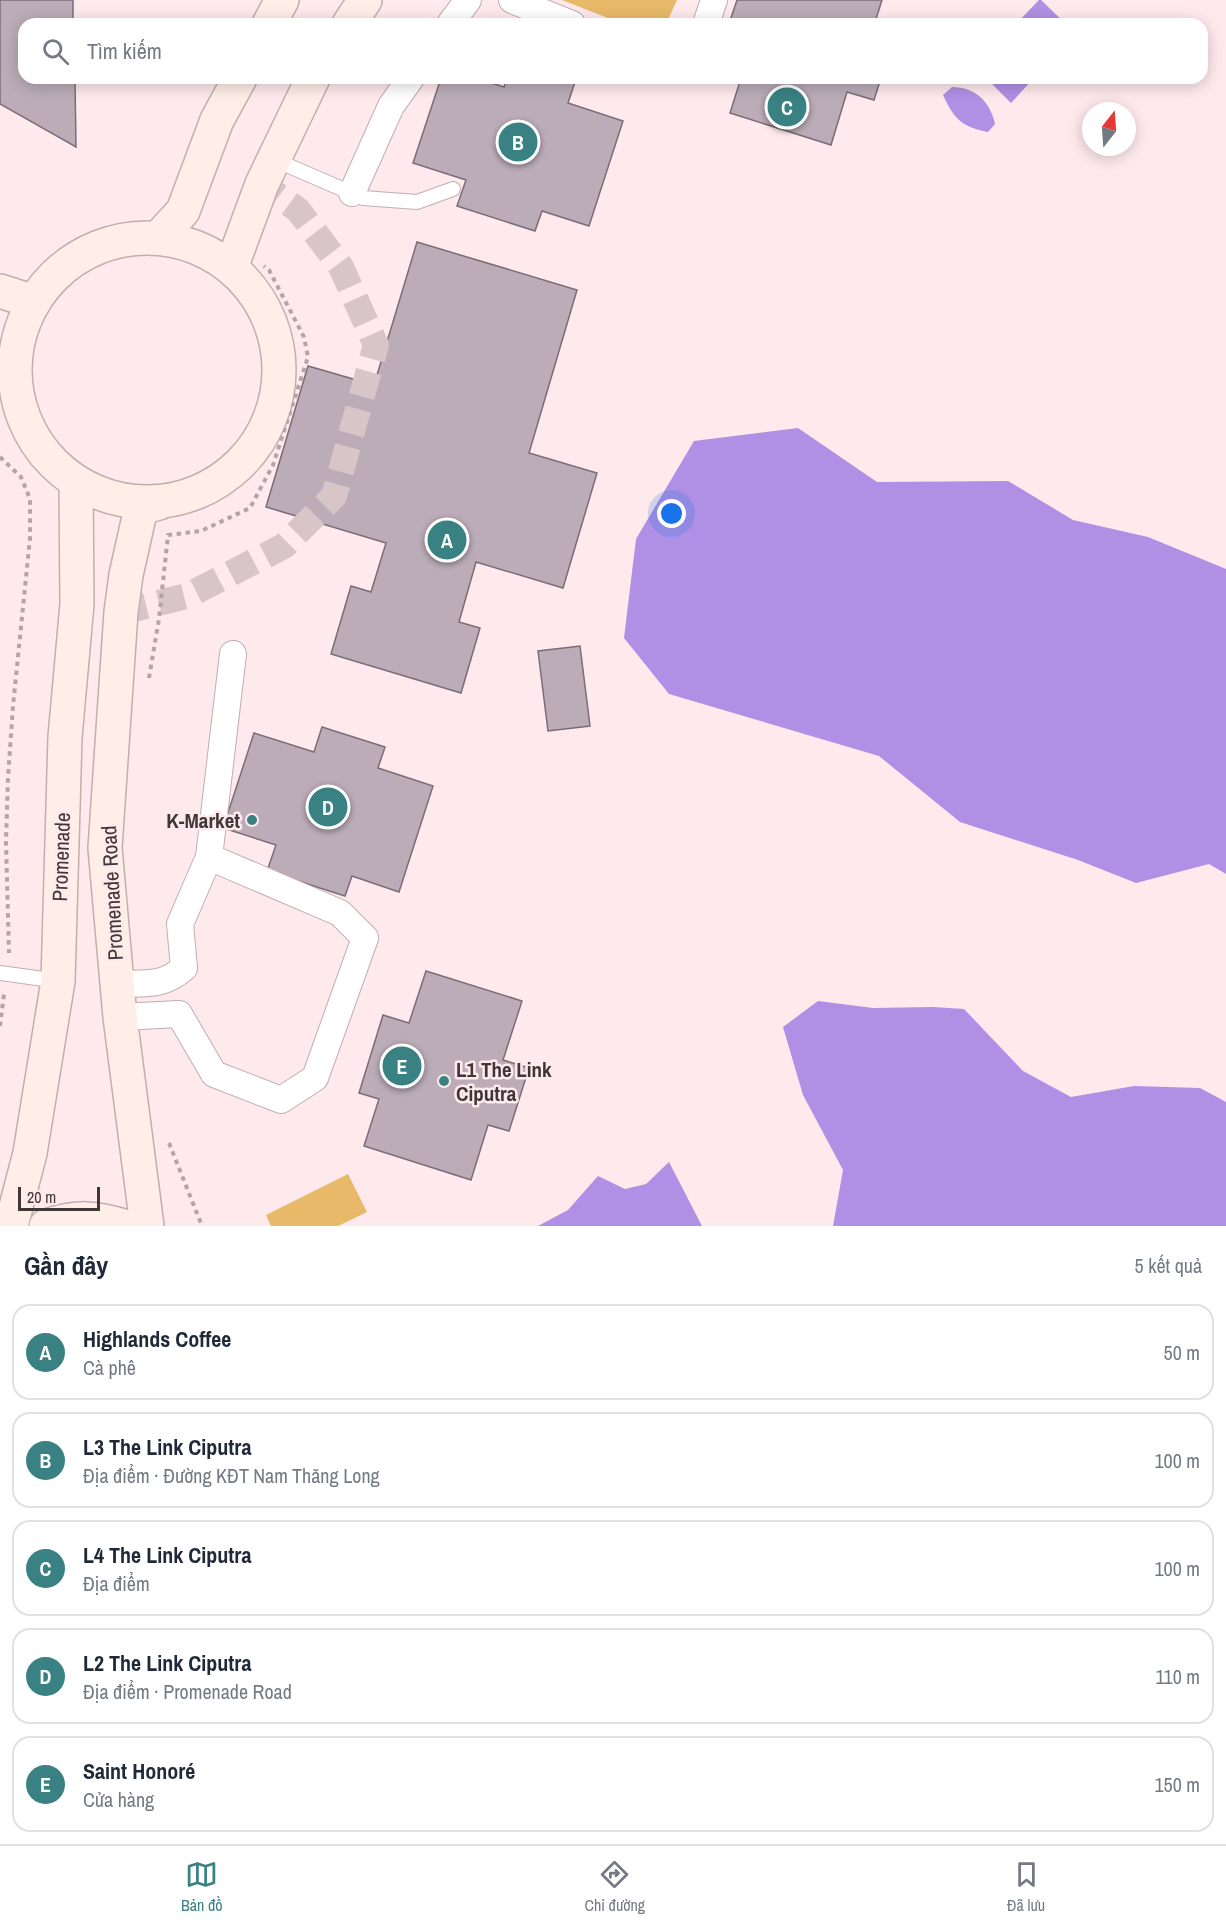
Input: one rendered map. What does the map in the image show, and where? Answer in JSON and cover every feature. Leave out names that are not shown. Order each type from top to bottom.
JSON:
[{"type":"street","points":[[272,18],[282,0]]},
{"type":"street","points":[[353,18],[365,0]]},
{"type":"street","points":[[454,18],[468,0]]},
{"type":"street","points":[[513,0],[557,18]]},
{"type":"street","points":[[708,18],[714,0]]},
{"type":"street","points":[[160,236],[183,211],[217,120],[237,84]]},
{"type":"street","points":[[246,265],[213,256],[160,236],[100,246],[68,264],[42,290],[23,322],[16,345],[14,369],[8,390],[30,434],[57,468],[76,484],[125,501],[159,503],[197,493],[231,474],[257,445],[274,410],[280,371],[274,332],[257,297],[246,265],[262,184],[310,84]]},
{"type":"street","points":[[352,193],[391,106],[407,84]]},
{"type":"street","points":[[0,291],[34,302]]},
{"type":"street","name":"Promenade","points":[[11,1226],[30,1153],[58,981],[65,737],[77,604],[76,484]]},
{"type":"street","name":"Promenade Road","points":[[147,1226],[120,1017],[105,848],[121,612],[126,575],[141,508],[159,503]]},
{"type":"street","points":[[118,984],[171,979],[184,968],[180,924],[209,857],[233,654]]},
{"type":"street","points":[[120,1017],[179,1014],[214,1074],[281,1100],[315,1078],[365,938],[340,913],[209,857]]},
{"type":"street","points":[[46,1226],[69,1219],[97,1218],[124,1226]]},
{"type":"lane","points":[[273,159],[363,198],[417,202],[453,189]]},
{"type":"lane","points":[[3,974],[58,981]]},
{"type":"path","points":[[148,687],[159,619],[168,535],[201,531],[250,508],[273,465],[308,357],[304,337],[269,270],[246,265]]},
{"type":"path","points":[[0,457],[21,477],[30,499],[30,538],[8,778],[6,842],[9,963],[3,974],[0,1026]]},
{"type":"path","points":[[169,1142],[202,1226]]},
{"type":"shaded area","points":[[562,0],[677,0],[669,18],[608,18]]},
{"type":"shaded area","points":[[1041,0],[1060,18],[1022,18]]},
{"type":"shaded area","points":[[992,84],[1028,84],[1011,103]]},
{"type":"shaded area","points":[[952,87],[975,93],[986,103],[995,124],[988,132],[965,124],[955,116],[943,95]]},
{"type":"shaded area","points":[[798,428],[877,482],[1008,481],[1073,520],[1148,537],[1226,569],[1226,874],[1209,864],[1136,883],[1078,860],[960,822],[879,756],[669,694],[624,638],[636,539],[694,441]]},
{"type":"shaded area","points":[[818,1001],[873,1008],[964,1009],[1023,1071],[1071,1097],[1134,1086],[1200,1088],[1226,1102],[1226,1226],[833,1226],[843,1170],[803,1095],[783,1027]]},
{"type":"shaded area","points":[[669,1162],[702,1226],[538,1226],[568,1210],[598,1176],[625,1189],[646,1184]]},
{"type":"shaded area","points":[[348,1174],[367,1212],[338,1226],[271,1226],[266,1215]]},
{"type":"building","points":[[0,0],[73,0],[73,18],[18,18],[18,84],[75,84],[76,147],[0,104]]},
{"type":"building","points":[[737,0],[882,0],[876,18],[731,18]]},
{"type":"building","points":[[439,84],[495,84],[504,87],[505,84],[574,84],[568,103],[623,121],[589,226],[542,211],[535,231],[457,206],[466,180],[413,163]]},
{"type":"building","points":[[739,84],[879,84],[874,100],[847,92],[831,145],[730,113]]},
{"type":"building","points":[[417,242],[577,290],[529,453],[597,473],[563,588],[476,562],[459,622],[480,628],[461,693],[331,654],[351,586],[371,592],[386,543],[266,507],[308,366],[374,385]]},
{"type":"building","points":[[580,646],[590,726],[548,731],[538,651]]},
{"type":"building","points":[[322,727],[385,747],[378,768],[433,786],[399,892],[352,876],[345,896],[267,871],[276,845],[223,828],[254,733],[314,752]]},
{"type":"building","name":"L1 The Link Ciputra","points":[[426,971],[522,1001],[503,1060],[529,1068],[509,1131],[488,1125],[471,1180],[364,1146],[379,1099],[359,1093],[383,1015],[409,1023]]},
{"type":"tunnel","points":[[121,612],[187,596],[284,546],[334,496],[376,345],[341,267],[298,210],[262,184]]},
{"type":"place","name":"L4 The Link Ciputra","points":[[787,107]]},
{"type":"place","name":"L3 The Link Ciputra","points":[[518,142]]},
{"type":"place","name":"Highlands Coffee","points":[[447,540]]},
{"type":"place","name":"L2 The Link Ciputra","points":[[328,807]]},
{"type":"place","name":"K-Market","points":[[252,820]]},
{"type":"place","name":"Saint Honoré","points":[[402,1066]]},
{"type":"place","name":"L1 The Link Ciputra","points":[[444,1081]]}]
